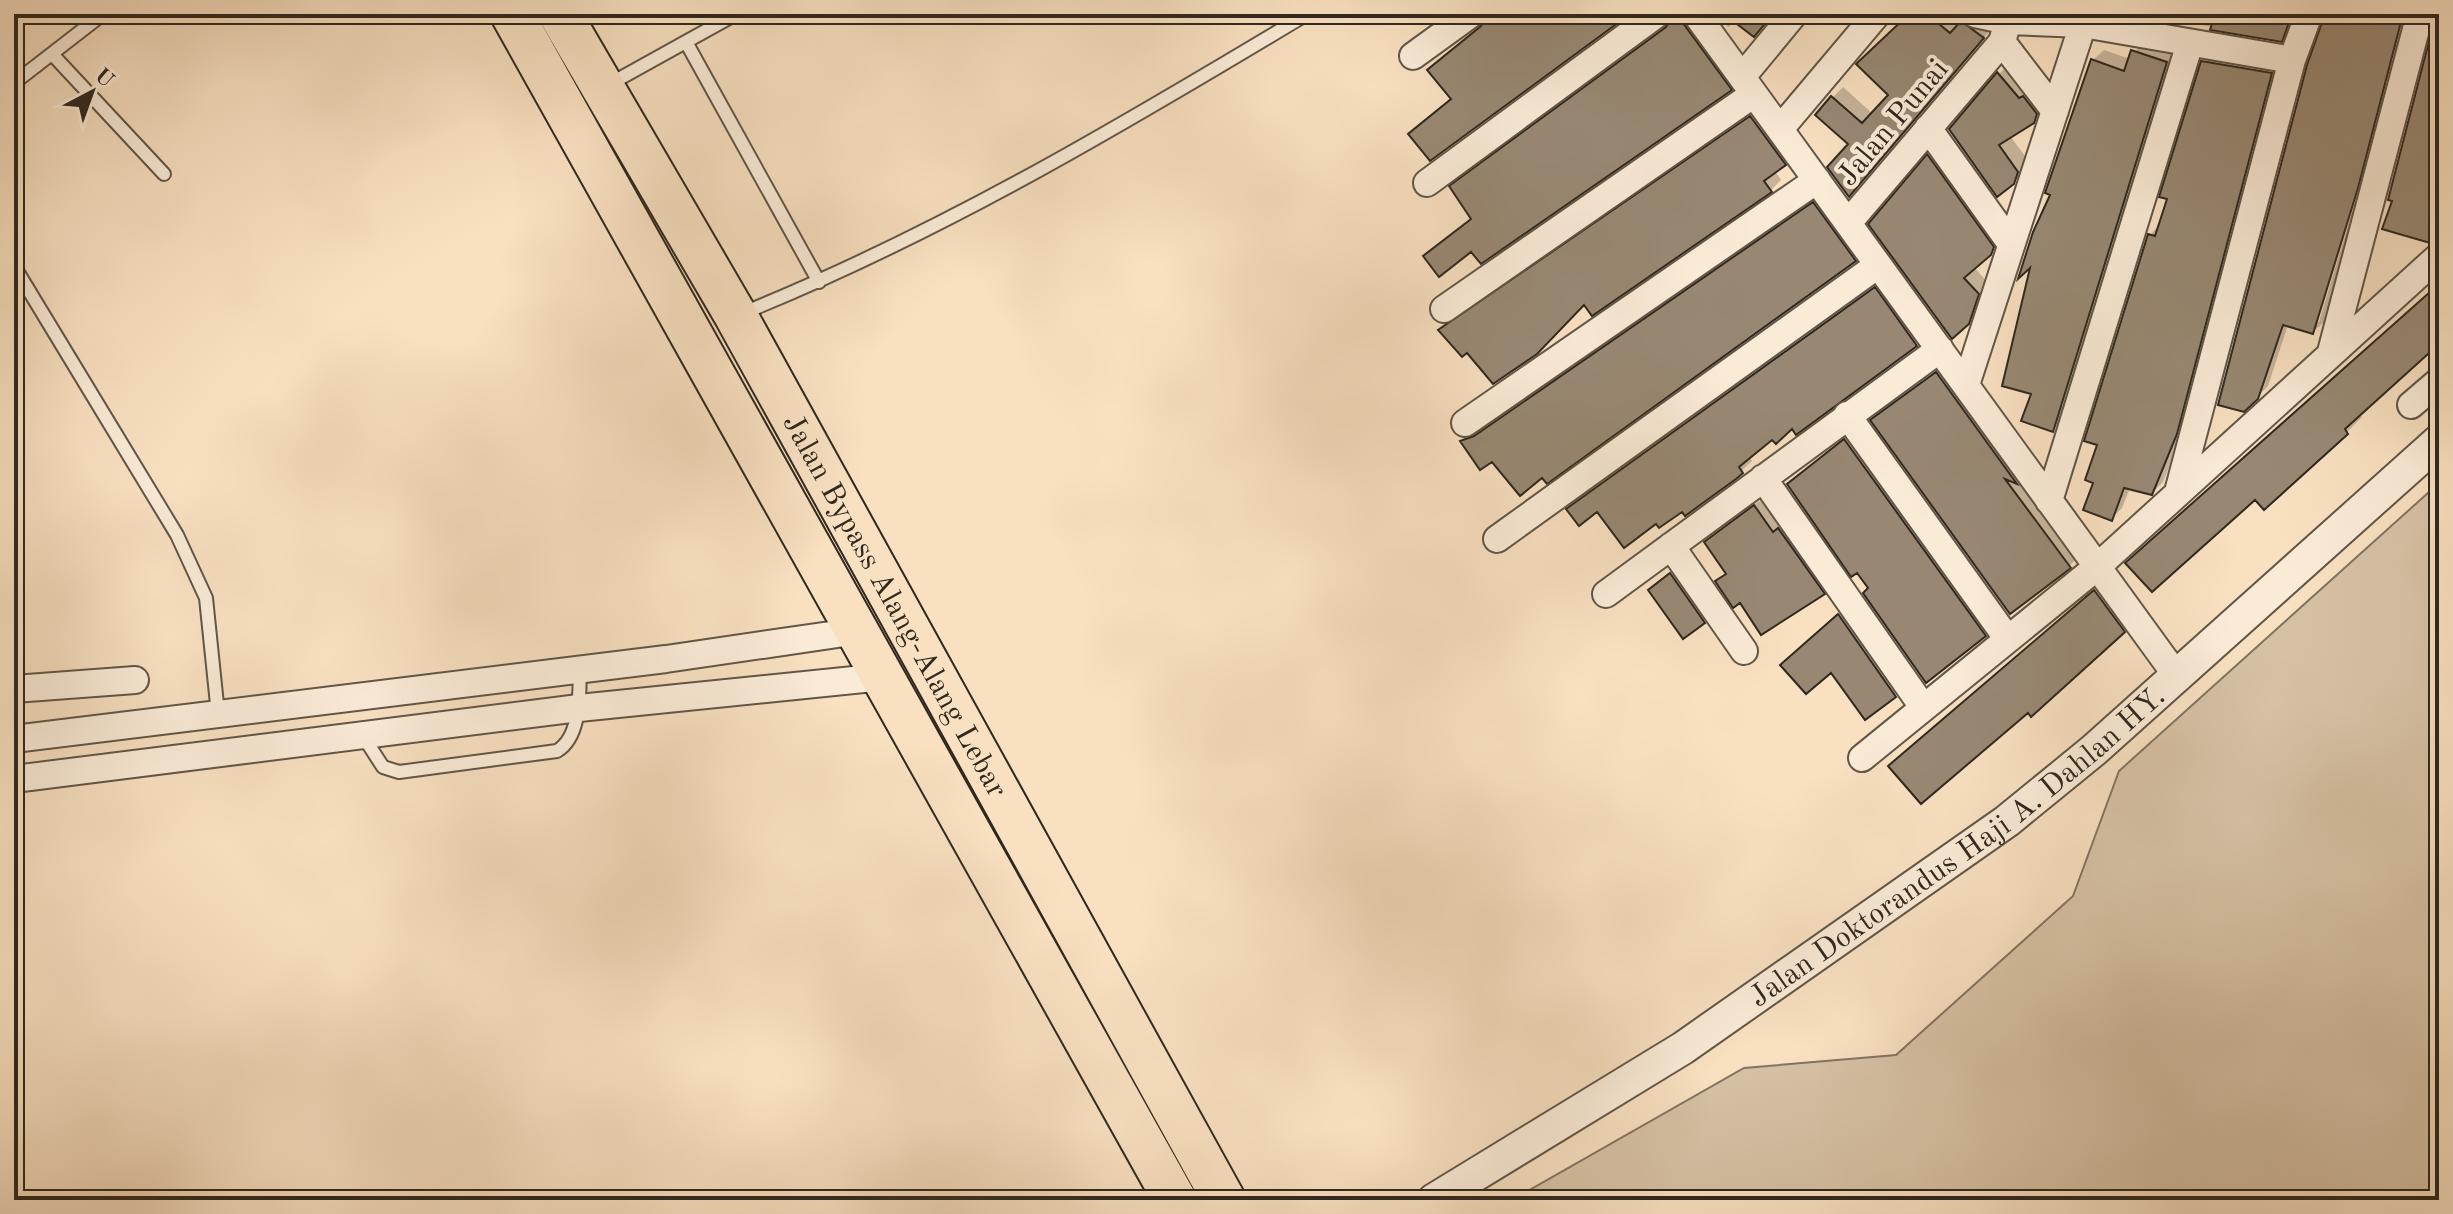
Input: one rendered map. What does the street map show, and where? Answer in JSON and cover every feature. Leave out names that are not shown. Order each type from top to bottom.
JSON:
[{"type":"highway","name":"Jalan Bypass Alang-Alang Lebar","points":[[512,14],[1175,1200]]},
{"type":"highway","name":"Jalan Bypass Alang-Alang Lebar","points":[[560,14],[736,316],[1224,1200]]},
{"type":"street","points":[[1413,56],[1471,14]]},
{"type":"street","points":[[1427,183],[1657,14]]},
{"type":"street","points":[[1696,14],[2176,675]]},
{"type":"street","points":[[1444,309],[1748,86],[1794,14]]},
{"type":"street","points":[[1780,129],[1877,14]]},
{"type":"street","points":[[1975,14],[2005,31],[2055,111]]},
{"type":"street","points":[[2178,492],[2292,60],[2309,14]]},
{"type":"street","points":[[2331,352],[2420,14]]},
{"type":"street","points":[[2005,31],[2083,24],[2292,60]]},
{"type":"street","points":[[1966,385],[2083,24]]},
{"type":"street","name":"Jalan Punai","points":[[1848,223],[2005,31]]},
{"type":"street","points":[[2049,501],[2190,43]]},
{"type":"street","points":[[1928,128],[2011,244]]},
{"type":"street","points":[[1465,423],[1817,180]]},
{"type":"street","points":[[1862,758],[2097,567],[2439,256]]},
{"type":"street","points":[[1497,539],[1878,265]]},
{"type":"street","points":[[1606,594],[1940,349]]},
{"type":"street","points":[[2411,405],[2439,381]]},
{"type":"street","points":[[1847,415],[2007,638]]},
{"type":"street","name":"Jalan Doktorandus Haji A. Dahlan HY.","points":[[1434,1200],[1683,1048],[2007,821],[2094,750],[2439,441]]},
{"type":"street","points":[[1763,478],[1923,707]]},
{"type":"street","points":[[1671,546],[1744,651]]},
{"type":"street","points":[[14,739],[858,631]]},
{"type":"street","points":[[14,779],[579,708],[883,677]]},
{"type":"street","points":[[14,689],[135,680]]},
{"type":"lane","points":[[14,83],[103,14]]},
{"type":"lane","points":[[602,88],[736,14]]},
{"type":"lane","points":[[736,316],[863,264],[1118,127],[1307,14]]},
{"type":"lane","points":[[686,42],[819,282]]},
{"type":"lane","points":[[52,54],[164,174]]},
{"type":"lane","points":[[14,266],[177,535],[201,581],[218,715]]},
{"type":"lane","points":[[363,736],[383,767],[399,772],[557,751],[567,742],[579,708],[580,667]]},
{"type":"shaded area","points":[[2439,483],[2439,1200],[1512,1200],[1744,1068],[1896,1055],[2073,896],[2119,771]]},
{"type":"building","points":[[1487,14],[1630,14],[1430,161],[1408,134],[1451,99],[1427,70],[1481,26]]},
{"type":"building","points":[[1673,14],[1680,14],[1683,23],[1732,90],[1481,264],[1471,252],[1439,277],[1423,256],[1471,219],[1449,186],[1666,27]]},
{"type":"building","points":[[1724,14],[1773,14],[1754,37]]},
{"type":"building","points":[[1909,14],[1927,14],[1950,33],[1961,21],[1984,38],[1849,197],[1827,167],[1848,144],[1815,115],[1831,96],[1862,123],[1888,95],[1856,64]]},
{"type":"building","points":[[2215,14],[2292,14],[2282,42],[2210,30]]},
{"type":"building","points":[[2325,14],[2403,14],[2358,188],[2313,334],[2283,325],[2258,399],[2244,412],[2218,405],[2307,65]]},
{"type":"building","points":[[2436,14],[2439,14],[2439,240],[2430,243],[2382,229],[2392,201],[2388,200]]},
{"type":"building","points":[[2131,50],[2167,62],[2053,432],[2021,421],[2031,394],[2002,386],[2030,268],[2018,279],[2033,232],[2050,195],[2045,193],[2091,59],[2124,71]]},
{"type":"building","points":[[2201,61],[2272,73],[2177,434],[2152,495],[2124,488],[2112,521],[2083,510],[2093,483],[2085,480],[2097,445],[2084,441],[2148,234],[2155,236],[2167,199],[2159,197]]},
{"type":"building","points":[[1997,72],[2037,114],[2034,123],[1999,145],[2018,172],[2014,184],[1997,197],[1949,129]]},
{"type":"building","points":[[1750,116],[1786,165],[1764,181],[1772,192],[1592,316],[1584,305],[1537,354],[1493,384],[1467,353],[1462,357],[1438,330]]},
{"type":"building","points":[[1927,154],[1994,247],[1991,255],[1964,278],[1979,294],[1969,324],[1952,339],[1868,224]]},
{"type":"building","points":[[1813,202],[1856,261],[1547,484],[1542,478],[1520,496],[1492,462],[1480,470],[1460,441],[1474,436]]},
{"type":"building","points":[[2439,284],[2439,344],[2345,429],[2348,434],[2264,510],[2255,500],[2152,592],[2125,563]]},
{"type":"building","points":[[1875,287],[1917,346],[1796,435],[1792,429],[1776,444],[1772,440],[1739,467],[1743,473],[1685,516],[1682,512],[1659,528],[1656,524],[1624,548],[1597,512],[1579,526],[1566,509]]},
{"type":"building","points":[[1936,372],[2017,484],[2005,479],[2071,568],[2010,614],[1870,420]]},
{"type":"building","points":[[1844,439],[1986,636],[1926,683],[1863,593],[1868,588],[1857,573],[1851,577],[1787,484]]},
{"type":"building","points":[[1754,505],[1773,532],[1778,528],[1825,594],[1761,635],[1740,603],[1733,608],[1715,581],[1726,574],[1704,542]]},
{"type":"building","points":[[1670,573],[1705,623],[1683,639],[1648,590]]},
{"type":"building","points":[[2094,590],[2125,632],[2031,717],[2028,713],[1921,804],[1888,766]]},
{"type":"building","points":[[1838,614],[1896,697],[1865,720],[1831,673],[1806,694],[1780,665]]}]
